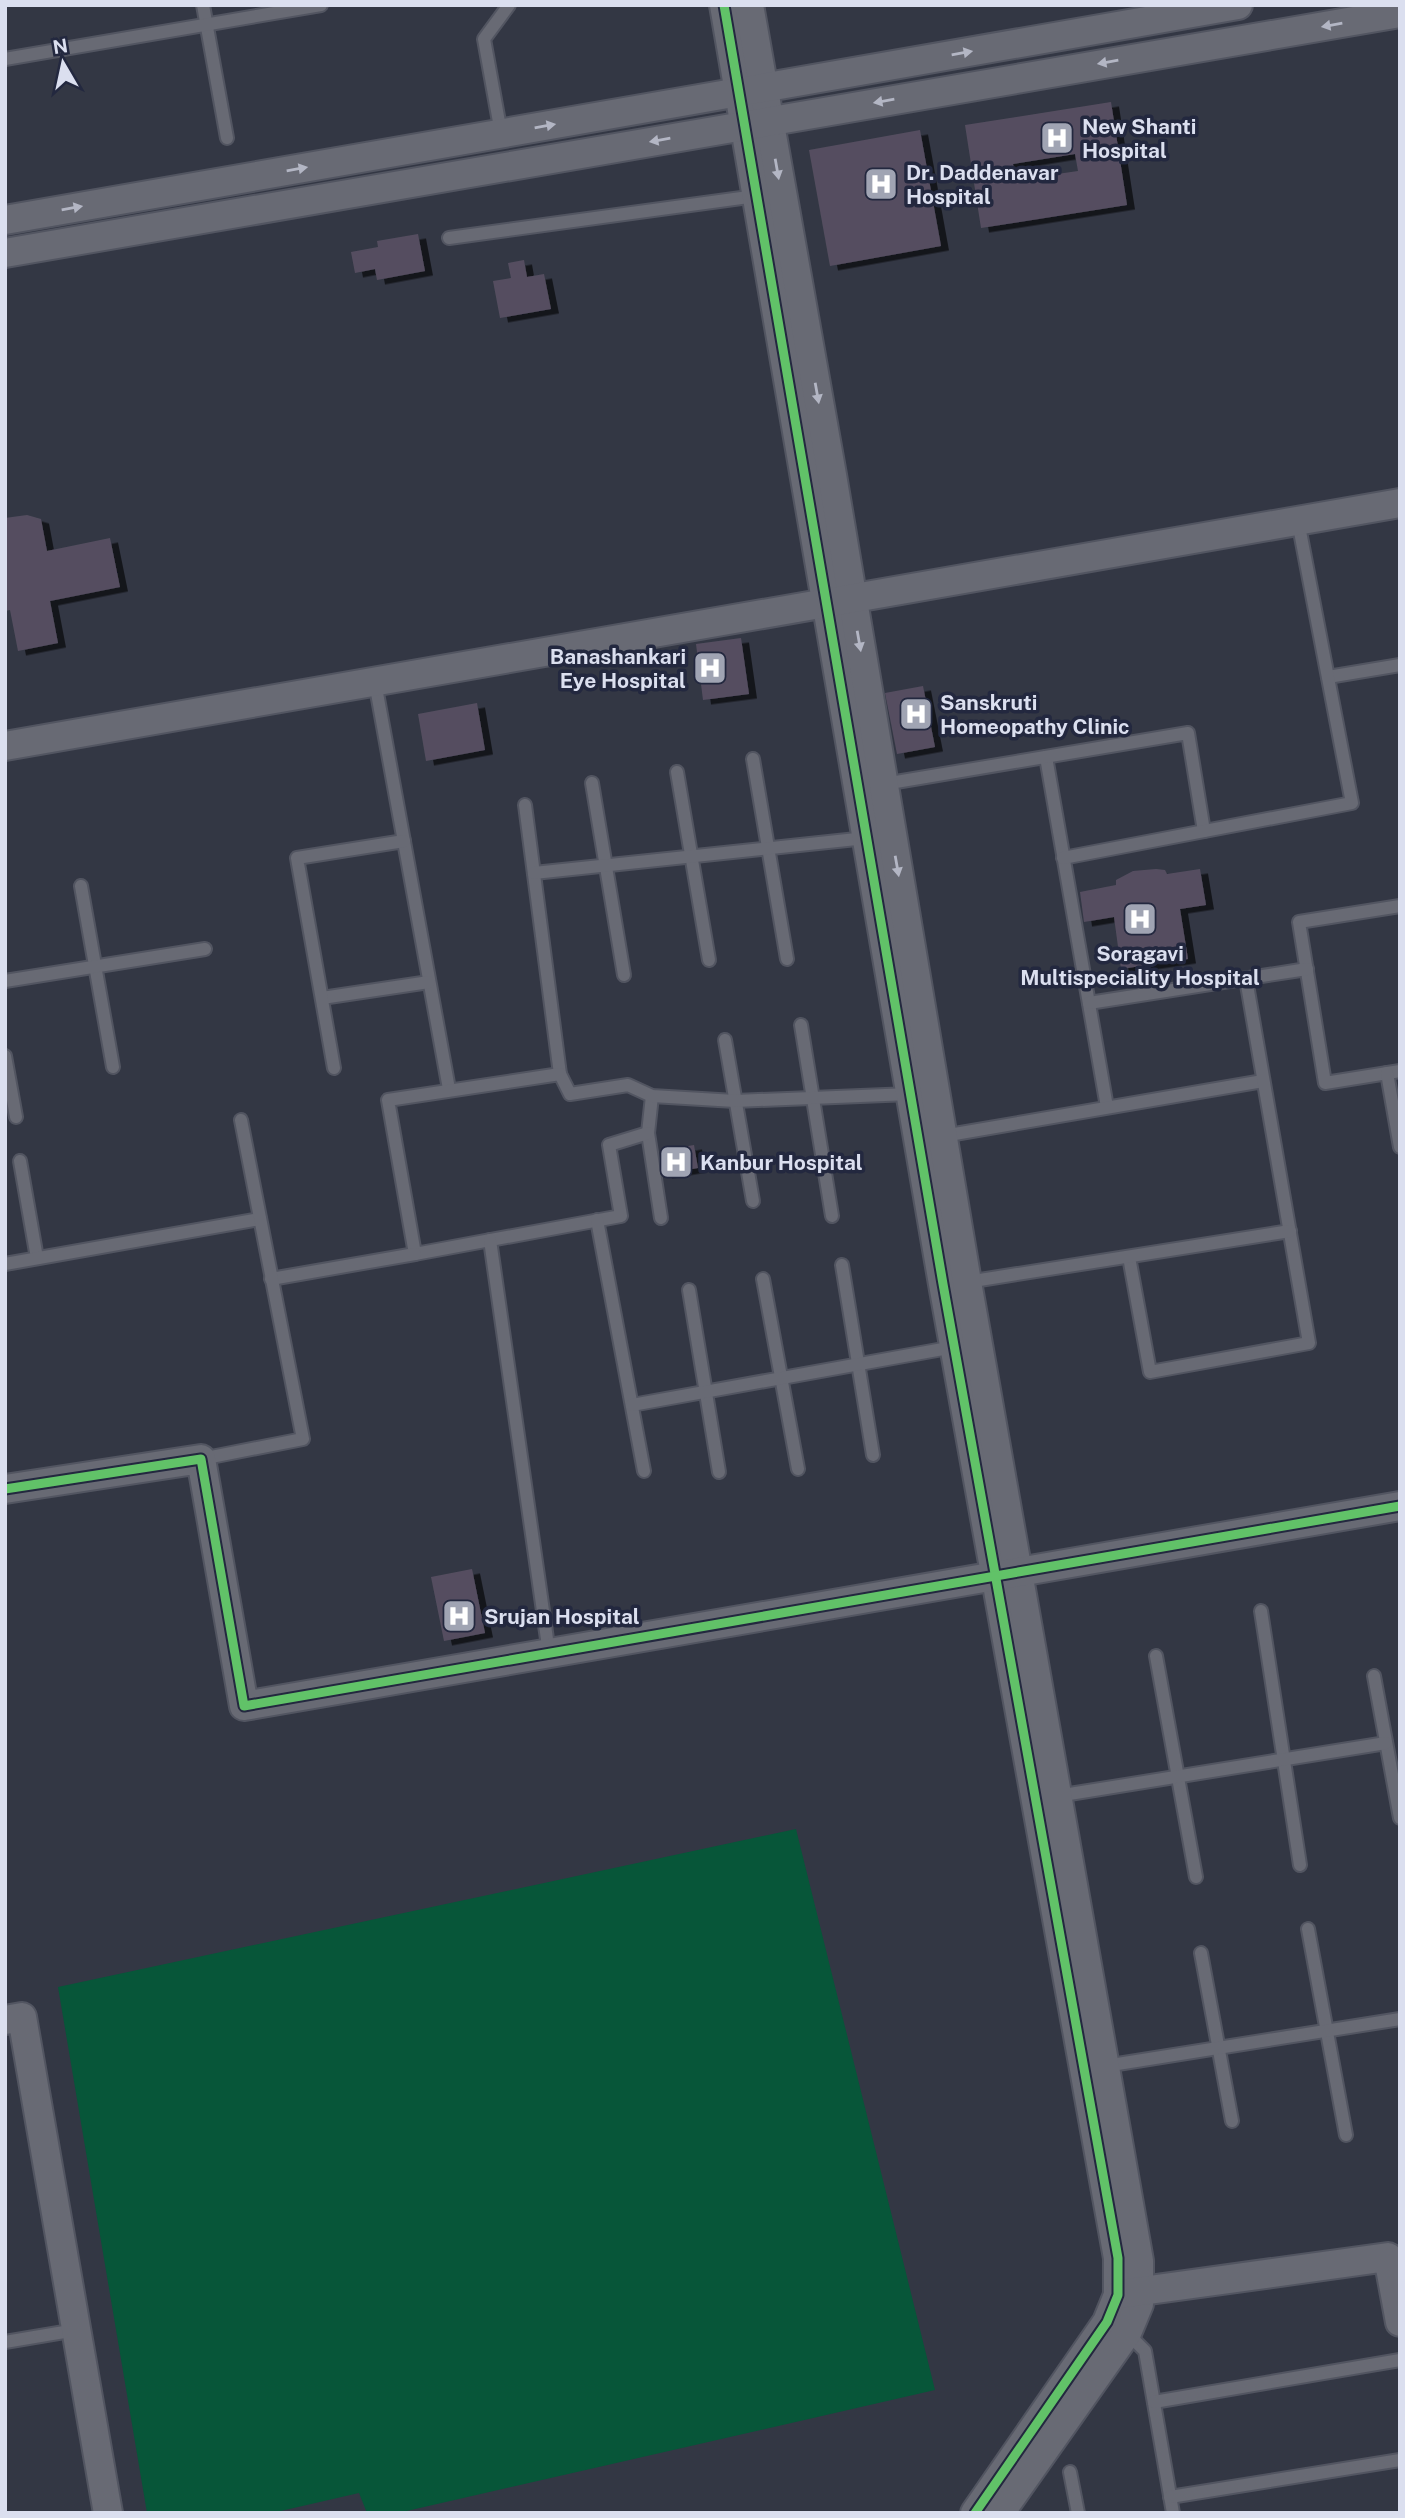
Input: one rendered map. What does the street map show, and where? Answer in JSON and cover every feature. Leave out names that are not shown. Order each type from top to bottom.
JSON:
[{"type":"street","points":[[724,5],[751,90]]},
{"type":"street","points":[[749,5],[751,90],[839,600],[866,838],[923,1092],[942,1136],[967,1282],[1007,1574],[1118,2258],[1128,2293],[1139,2304],[1127,2333],[1000,2513]]},
{"type":"street","points":[[5,220],[1238,5]]},
{"type":"street","points":[[5,253],[1400,13]]},
{"type":"street","points":[[756,123],[756,196],[839,600],[883,784],[954,1346],[1057,1796],[1139,2261],[1128,2293],[975,2513]]},
{"type":"street","points":[[5,746],[1400,503]]},
{"type":"street","points":[[5,1489],[201,1459],[244,1706],[1400,1506]]},
{"type":"street","points":[[5,2020],[22,2017],[108,2513]]},
{"type":"street","points":[[1128,2293],[1388,2257],[1400,2322]]},
{"type":"lane","points":[[203,5],[226,138]]},
{"type":"lane","points":[[5,58],[321,5]]},
{"type":"lane","points":[[500,134],[484,39],[509,5]]},
{"type":"lane","points":[[449,238],[756,196]]},
{"type":"lane","points":[[1063,858],[1352,803],[1298,520]]},
{"type":"lane","points":[[1328,677],[1400,665]]},
{"type":"lane","points":[[375,681],[449,1089]]},
{"type":"lane","points":[[883,784],[1188,733],[1204,831]]},
{"type":"lane","points":[[1046,757],[1107,1107]]},
{"type":"lane","points":[[752,759],[787,959]]},
{"type":"lane","points":[[677,772],[709,960]]},
{"type":"lane","points":[[592,783],[624,975]]},
{"type":"lane","points":[[525,805],[560,1074],[570,1094],[628,1084],[652,1096],[735,1101],[923,1092]]},
{"type":"lane","points":[[534,873],[866,838]]},
{"type":"lane","points":[[334,1068],[297,858],[404,841]]},
{"type":"lane","points":[[81,886],[113,1068]]},
{"type":"lane","points":[[1400,906],[1299,922],[1325,1083],[1393,1072],[1400,1147]]},
{"type":"lane","points":[[5,981],[205,949]]},
{"type":"lane","points":[[1088,1003],[1307,969]]},
{"type":"lane","points":[[1129,1257],[1150,1372],[1309,1343],[1245,979]]},
{"type":"lane","points":[[322,998],[429,982]]},
{"type":"lane","points":[[801,1025],[832,1216]]},
{"type":"lane","points":[[725,1040],[753,1201]]},
{"type":"lane","points":[[5,1056],[16,1117]]},
{"type":"lane","points":[[415,1254],[388,1100],[560,1074]]},
{"type":"lane","points":[[942,1136],[1263,1081]]},
{"type":"lane","points":[[652,1096],[649,1133],[661,1218]]},
{"type":"lane","points":[[201,1459],[303,1439],[241,1120]]},
{"type":"lane","points":[[271,1279],[621,1216],[609,1145],[649,1133]]},
{"type":"lane","points":[[20,1161],[37,1258]]},
{"type":"lane","points":[[5,1264],[260,1219]]},
{"type":"lane","points":[[597,1220],[643,1471]]},
{"type":"lane","points":[[967,1282],[1290,1231]]},
{"type":"lane","points":[[490,1240],[549,1654]]},
{"type":"lane","points":[[842,1265],[873,1455]]},
{"type":"lane","points":[[763,1279],[798,1469]]},
{"type":"lane","points":[[689,1290],[719,1472]]},
{"type":"lane","points":[[632,1405],[954,1346]]},
{"type":"lane","points":[[1261,1611],[1300,1865]]},
{"type":"lane","points":[[1156,1656],[1196,1877]]},
{"type":"lane","points":[[1374,1676],[1400,1818]]},
{"type":"lane","points":[[1057,1796],[1386,1743]]},
{"type":"lane","points":[[1308,1929],[1346,2135]]},
{"type":"lane","points":[[1202,1953],[1233,2121]]},
{"type":"lane","points":[[1105,2066],[1400,2019]]},
{"type":"lane","points":[[5,2342],[76,2330]]},
{"type":"lane","points":[[1127,2333],[1145,2351],[1173,2513]]},
{"type":"lane","points":[[1154,2402],[1400,2360]]},
{"type":"lane","points":[[1170,2497],[1400,2460]]},
{"type":"lane","points":[[1070,2472],[1078,2513]]},
{"type":"green space","points":[[796,1829],[935,2390],[398,2513],[367,2513],[359,2493],[272,2513],[147,2513],[58,1987]]},
{"type":"building","points":[[1111,102],[1127,205],[981,228],[965,125]],"holes":[[[1075,154],[1078,171],[1016,180],[1013,164]]]},
{"type":"building","points":[[920,130],[941,246],[830,266],[809,150]]},
{"type":"building","points":[[418,234],[425,271],[377,280],[375,269],[355,273],[351,252],[378,247],[377,241]]},
{"type":"building","points":[[524,260],[527,277],[544,274],[551,309],[500,318],[493,281],[511,278],[508,263]]},
{"type":"building","points":[[27,515],[41,519],[47,551],[110,538],[120,587],[50,601],[58,643],[18,651],[10,610],[5,611],[5,518]]},
{"type":"building","points":[[741,638],[749,694],[703,700],[696,644]]},
{"type":"building","points":[[923,686],[935,747],[897,754],[885,693]]},
{"type":"building","points":[[477,703],[485,750],[426,761],[418,714]]},
{"type":"building","points":[[1200,869],[1206,905],[1180,909],[1188,959],[1121,969],[1114,917],[1084,922],[1080,892],[1116,885],[1116,880],[1133,871],[1165,870],[1167,874]]},
{"type":"building","points":[[694,1145],[698,1168],[664,1174],[660,1151]]},
{"type":"building","points":[[472,1569],[485,1633],[444,1641],[431,1577]]},
{"type":"cycle path","points":[[724,5],[943,1284],[1118,2258],[1118,2295],[1107,2322],[975,2513]]},
{"type":"cycle path","points":[[5,1489],[201,1459],[244,1706],[1400,1506]]},
{"type":"place","name":"New Shanti Hospital","points":[[1057,138]]},
{"type":"place","name":"Dr. Daddenavar Hospital","points":[[881,184]]},
{"type":"place","name":"Banashankari Eye Hospital","points":[[710,668]]},
{"type":"place","name":"Sanskruti Homeopathy Clinic","points":[[916,714]]},
{"type":"place","name":"Soragavi Multispeciality Hospital","points":[[1140,919]]},
{"type":"place","name":"Kanbur Hospital","points":[[676,1162]]},
{"type":"place","name":"Srujan Hospital","points":[[459,1616]]}]
